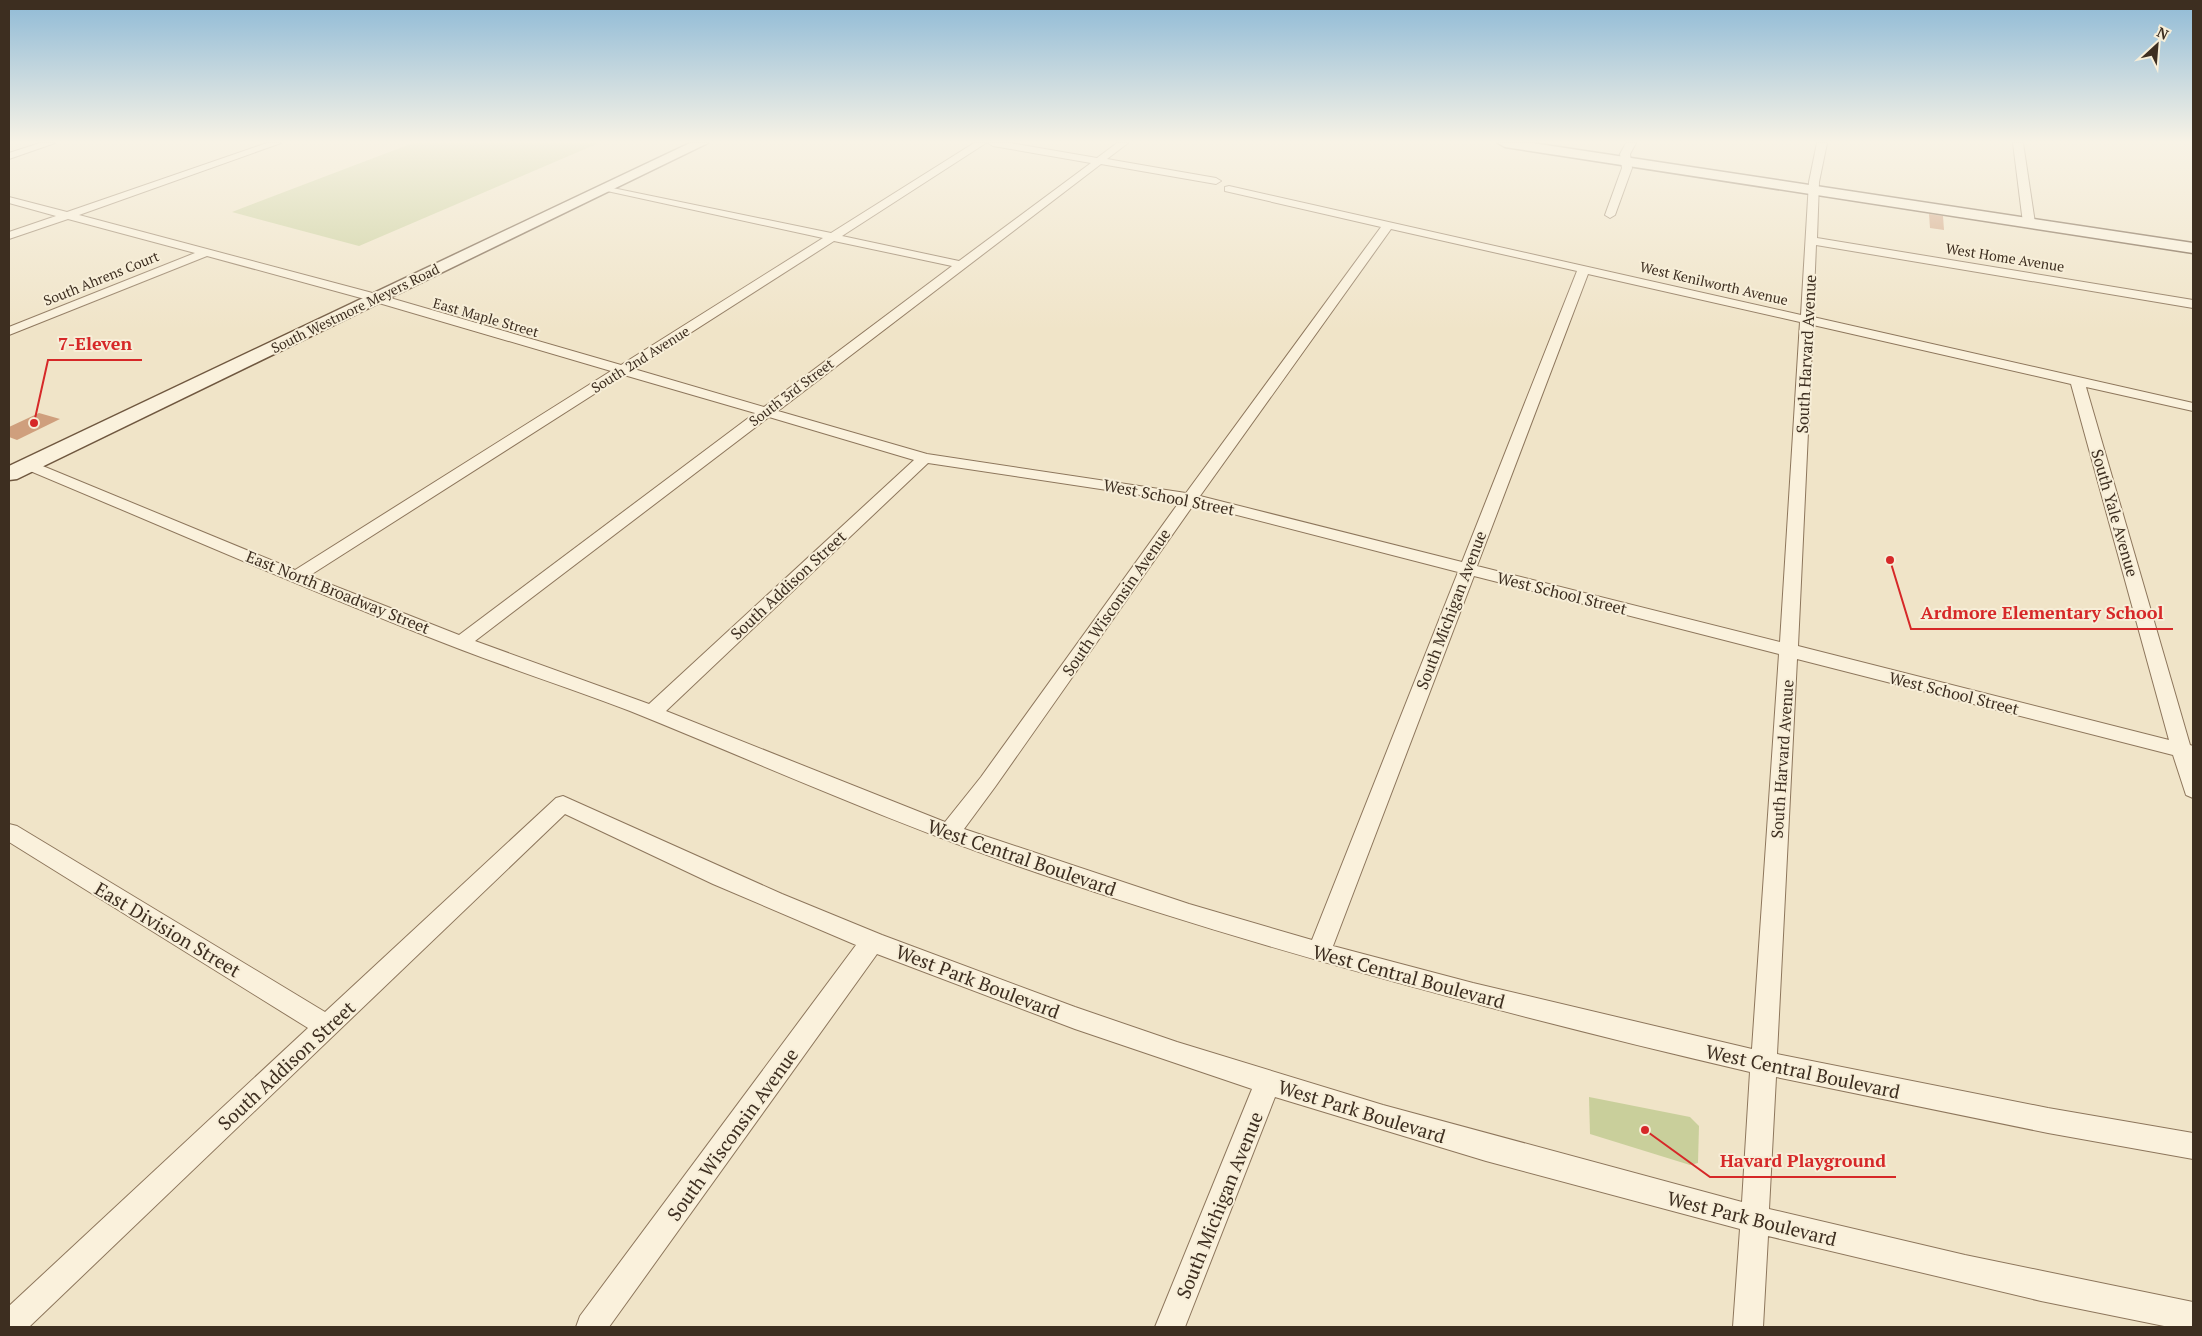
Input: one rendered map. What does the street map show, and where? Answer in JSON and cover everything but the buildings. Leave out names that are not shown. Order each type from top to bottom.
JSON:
[{"type":"street","name":"East Maple Street","points":[[31,205],[376,298],[621,371],[926,458]]},
{"type":"street","points":[[9,236],[98,205]]},
{"type":"street","name":"South Westmore Meyers Road","points":[[9,474],[571,205]]},
{"type":"street","points":[[687,205],[961,265]]},
{"type":"street","name":"South 2nd Avenue","points":[[298,576],[883,205]]},
{"type":"street","name":"South 3rd Street","points":[[460,643],[1040,205]]},
{"type":"street","name":"West Kenilworth Avenue","points":[[1301,205],[2193,406]]},
{"type":"street","points":[[1610,215],[1613,205]]},
{"type":"street","name":"South Harvard Avenue","points":[[1748,1327],[1756,1221],[1813,205]]},
{"type":"street","points":[[1914,205],[2193,248]]},
{"type":"street","points":[[2027,205],[2029,223]]},
{"type":"street","name":"South Wisconsin Avenue","points":[[949,832],[988,782],[1190,498],[1388,225]]},
{"type":"street","name":"West Home Avenue","points":[[1812,241],[2193,304]]},
{"type":"street","name":"South Ahrens Court","points":[[9,331],[205,253]]},
{"type":"street","name":"South Michigan Avenue","points":[[1319,952],[1584,269]]},
{"type":"street","name":"South Yale Avenue","points":[[2077,380],[2188,752],[2193,790]]},
{"type":"street","name":"West School Street","points":[[926,458],[1190,498],[2188,752]]},
{"type":"street","name":"South Addison Street","points":[[652,713],[926,458]]},
{"type":"street","name":"East North Broadway Street","points":[[28,465],[460,643],[652,713]]},
{"type":"street","name":"West Central Boulevard","points":[[652,713],[842,792],[1048,868],[1319,952],[1573,1019],[1764,1063],[2032,1118],[2193,1146]]},
{"type":"street","name":"South Addison Street","points":[[9,1326],[563,804]]},
{"type":"street","name":"West Park Boulevard","points":[[563,804],[666,853],[873,942],[1059,1012],[1268,1082],[1501,1152],[1756,1221],[1922,1260],[2193,1317]]},
{"type":"street","name":"East Division Street","points":[[9,832],[328,1027]]},
{"type":"street","name":"South Wisconsin Avenue","points":[[591,1327],[873,942]]},
{"type":"street","name":"South Michigan Avenue","points":[[1170,1327],[1268,1082]]},
{"type":"green space","points":[[249,205],[454,205],[359,246],[232,212]]},
{"type":"green space","points":[[1589,1097],[1690,1117],[1699,1126],[1698,1163],[1690,1165],[1590,1134]]},
{"type":"place","name":"7-Eleven","points":[[34,423]]},
{"type":"place","name":"Ardmore Elementary School","points":[[1890,560]]},
{"type":"place","name":"Havard Playground","points":[[1645,1130]]}]
